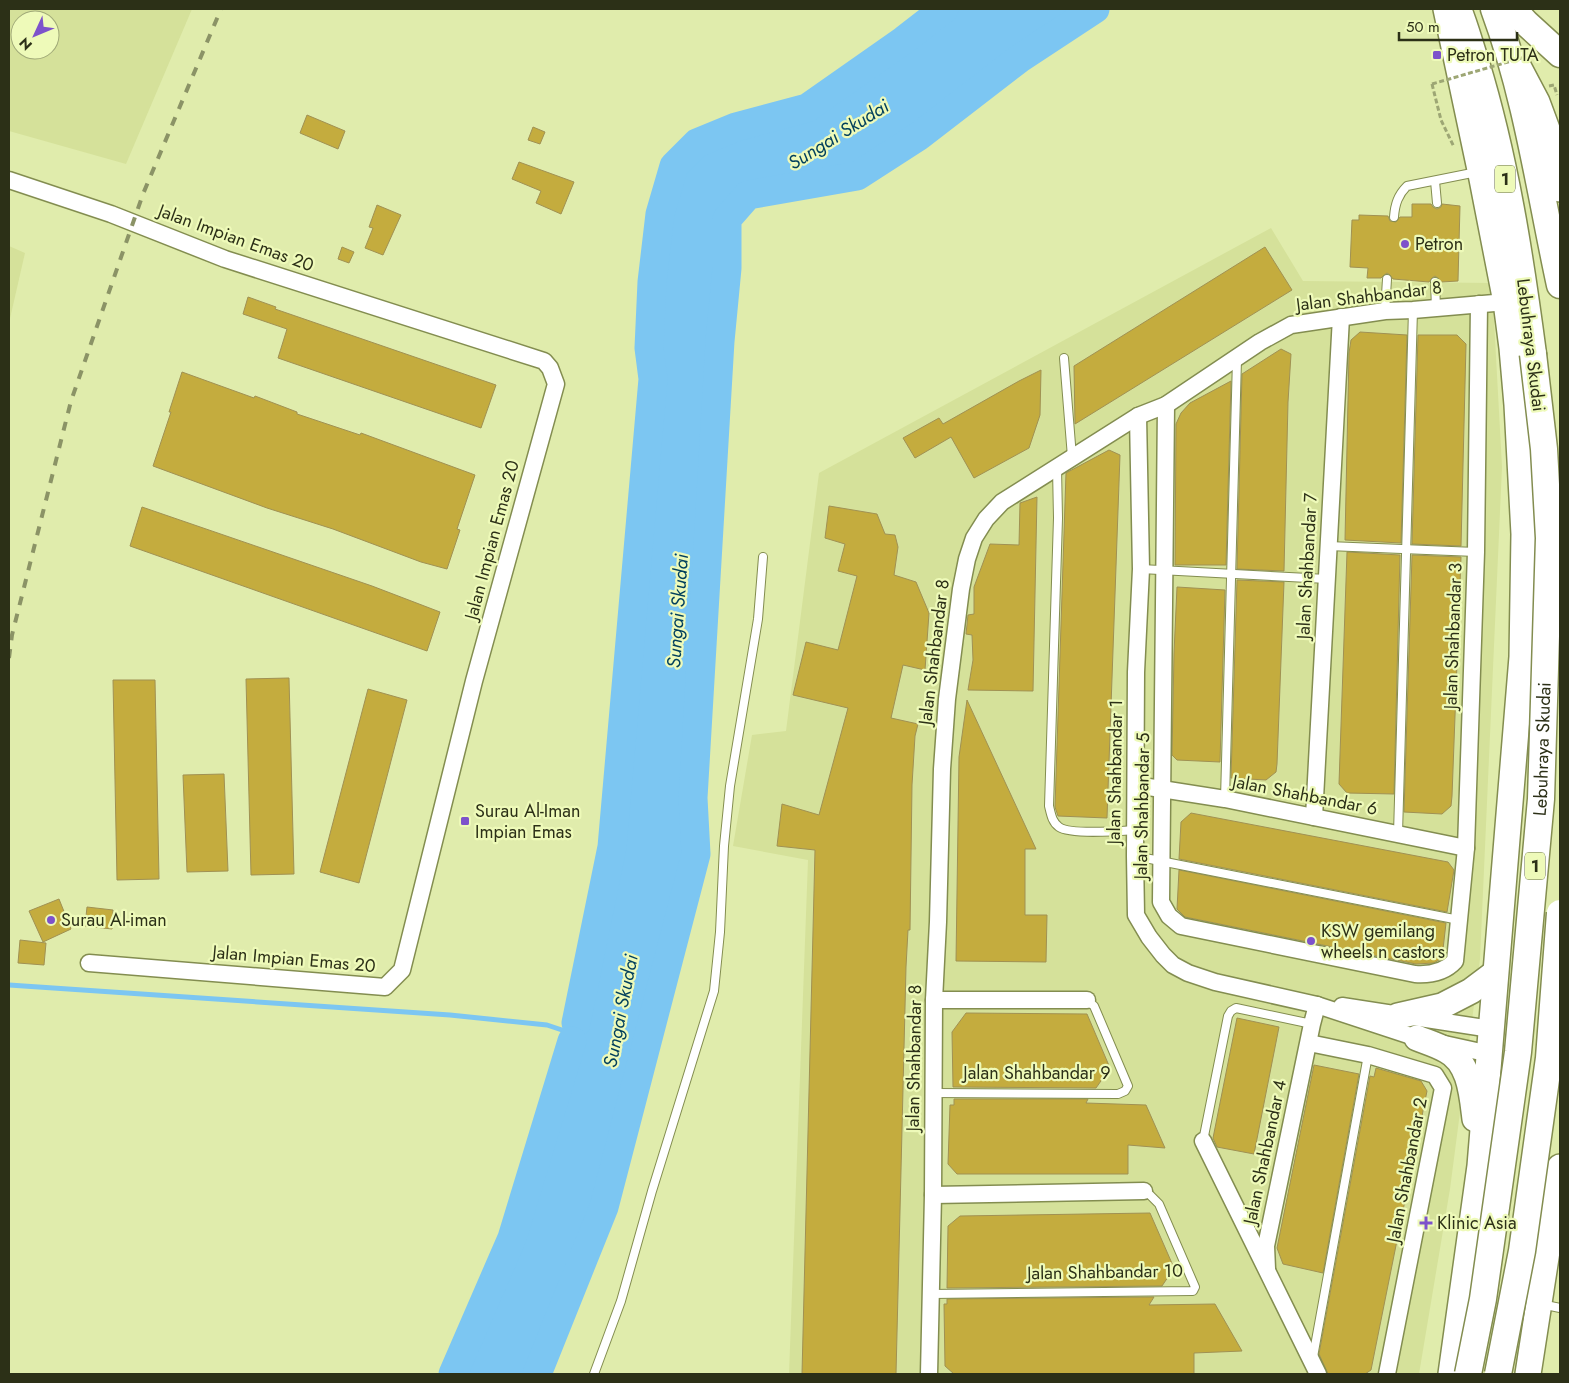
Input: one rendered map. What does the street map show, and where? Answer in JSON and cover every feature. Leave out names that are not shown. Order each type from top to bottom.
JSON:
[{"type":"highway","name":"Lebuhraya Skudai","points":[[1458,9],[1491,114],[1517,243],[1544,449],[1549,538],[1541,799],[1518,1052],[1483,1299],[1468,1374]]},
{"type":"highway","name":"Lebuhraya Skudai","points":[[1494,9],[1508,46],[1560,285]]},
{"type":"highway","points":[[1513,9],[1550,53]]},
{"type":"highway","points":[[1498,1374],[1522,1251],[1549,1058],[1560,913]]},
{"type":"main road","points":[[1446,9],[1506,302],[1516,396],[1524,534],[1522,657],[1495,973],[1490,1054],[1480,1166],[1451,1374]]},
{"type":"main road","points":[[1508,46],[1537,102],[1547,129],[1560,189]]},
{"type":"main road","points":[[1506,854],[1511,892],[1516,909],[1532,929],[1543,935],[1554,938],[1560,937]]},
{"type":"main road","points":[[1398,1016],[1442,1006],[1471,991],[1495,973]]},
{"type":"main road","points":[[1491,1029],[1560,1042]]},
{"type":"main road","points":[[1417,1038],[1448,1050],[1462,1064],[1471,1089],[1480,1166]]},
{"type":"main road","points":[[1490,1054],[1560,1068]]},
{"type":"main road","points":[[1528,1374],[1550,1306],[1560,1167]]},
{"type":"street","name":"Jalan Impian Emas 20","points":[[9,180],[111,214],[225,260],[544,361],[550,368],[556,384],[474,681],[402,970],[385,987],[89,963]]},
{"type":"street","name":"Jalan Shahbandar 8","points":[[929,1374],[934,1000],[942,769],[947,699],[961,589],[967,559],[974,538],[986,519],[1002,502],[1138,416],[1166,405],[1260,342],[1291,325],[1385,311],[1506,302]]},
{"type":"street","name":"Jalan Shahbandar 3","points":[[1449,967],[1455,961],[1466,848],[1476,552],[1479,304]]},
{"type":"street","name":"Jalan Shahbandar 7","points":[[1314,817],[1341,317]]},
{"type":"street","name":"Jalan Shahbandar 5","points":[[1166,405],[1163,861],[1161,902],[1169,916],[1181,926],[1415,974],[1430,975],[1449,967]]},
{"type":"street","name":"Jalan Shahbandar 1","points":[[1138,416],[1141,569],[1136,672],[1136,915],[1149,937],[1173,964],[1188,973],[1215,982],[1317,1005],[1417,1038],[1490,1054]]},
{"type":"street","name":"Jalan Shahbandar 6","points":[[1136,785],[1225,799],[1466,848]]},
{"type":"street","name":"Jalan Shahbandar 9","points":[[934,1000],[1087,1000]]},
{"type":"street","name":"Jalan Shahbandar 1","points":[[1317,1005],[1350,1007],[1491,1029]]},
{"type":"street","name":"Jalan Shahbandar 4","points":[[1267,1269],[1266,1246],[1317,1005]]},
{"type":"street","name":"Jalan Shahbandar 2","points":[[1309,1043],[1368,1055],[1435,1075],[1443,1088],[1387,1374]]},
{"type":"street","name":"Jalan Shahbandar 4","points":[[1203,1142],[1315,1369]]},
{"type":"street","name":"Jalan Shahbandar 10","points":[[932,1195],[1144,1191]]},
{"type":"lane","points":[[1394,217],[1398,198],[1407,186],[1480,171]]},
{"type":"lane","points":[[1435,181],[1437,204]]},
{"type":"lane","points":[[1385,311],[1387,279]]},
{"type":"lane","points":[[1435,282],[1436,308]]},
{"type":"lane","points":[[1398,834],[1413,310]]},
{"type":"lane","points":[[1064,358],[1072,459]]},
{"type":"lane","points":[[1225,799],[1236,358]]},
{"type":"lane","points":[[1057,468],[1058,556],[1049,806],[1052,820],[1061,828],[1082,832],[1135,830]]},
{"type":"lane","points":[[1328,546],[1476,552]]},
{"type":"lane","points":[[594,1374],[621,1301],[652,1191],[714,992],[729,795],[758,618],[763,557]]},
{"type":"lane","points":[[1141,569],[1326,579]]},
{"type":"lane","points":[[1135,856],[1459,920]]},
{"type":"lane","name":"Jalan Shahbandar 9","points":[[934,1093],[1118,1094],[1128,1086],[1098,1013],[1087,1000]]},
{"type":"lane","name":"Jalan Shahbandar 4","points":[[1203,1142],[1228,1016],[1231,1011],[1236,1008],[1312,1024]]},
{"type":"lane","points":[[1315,1369],[1368,1055]]},
{"type":"lane","name":"Jalan Shahbandar 10","points":[[931,1294],[1193,1291],[1195,1287],[1159,1204],[1144,1191]]},
{"type":"path","points":[[1441,120],[1432,84],[1550,53]]},
{"type":"shaded area","points":[[9,9],[192,9],[126,164],[9,131]]},
{"type":"shaded area","points":[[1271,228],[1303,281],[1492,283],[1502,467],[1480,959],[1450,1189],[1419,1374],[789,1374],[808,860],[733,846],[752,735],[786,731],[819,473]]},
{"type":"shaded area","points":[[9,246],[25,253],[9,323]]},
{"type":"water","name":"Sungai Skudai","points":[[944,9],[1095,9],[1019,59],[919,136],[857,176],[748,195],[727,219],[727,268],[720,341],[693,798],[696,854],[604,1207],[537,1374],[453,1374],[512,1238],[572,1041],[612,847],[653,379],[649,348],[652,282],[660,214],[674,166],[697,143],[736,127],[807,108],[904,40]]},
{"type":"building","points":[[307,115],[345,131],[338,149],[300,133]]},
{"type":"building","points":[[533,127],[545,132],[540,144],[528,140]]},
{"type":"building","points":[[519,162],[574,182],[561,214],[536,203],[541,191],[512,179]]},
{"type":"building","name":"Petron","points":[[1412,204],[1431,204],[1437,209],[1442,204],[1460,206],[1458,281],[1441,282],[1435,276],[1429,282],[1393,279],[1387,273],[1381,278],[1367,278],[1368,268],[1350,267],[1352,220],[1359,220],[1359,215],[1388,216],[1390,221],[1396,222],[1400,217],[1412,217]]},
{"type":"building","points":[[377,205],[401,215],[383,255],[365,248],[373,228],[369,227]]},
{"type":"building","points":[[342,247],[354,252],[349,263],[338,259]]},
{"type":"building","points":[[1265,247],[1292,290],[1075,424],[1074,366]]},
{"type":"building","points":[[248,297],[276,307],[275,309],[496,385],[481,428],[278,358],[287,329],[243,314]]},
{"type":"building","points":[[1360,332],[1407,335],[1401,543],[1345,540],[1349,353],[1351,340]]},
{"type":"building","points":[[1418,335],[1457,335],[1466,344],[1461,546],[1412,544]]},
{"type":"building","points":[[1281,349],[1291,354],[1284,571],[1237,569],[1242,374]]},
{"type":"building","points":[[1041,370],[1040,415],[1029,448],[974,478],[951,437],[915,458],[903,438],[939,418],[943,424]]},
{"type":"building","points":[[182,372],[254,398],[255,396],[297,412],[297,414],[360,435],[361,433],[475,475],[457,529],[460,530],[447,569],[421,562],[153,466]]},
{"type":"building","points":[[1231,381],[1226,565],[1175,565],[1176,424],[1181,413],[1190,403]]},
{"type":"building","points":[[1109,450],[1120,455],[1107,818],[1058,816],[1055,807],[1066,473]]},
{"type":"building","points":[[1037,497],[1033,691],[968,690],[973,660],[972,635],[966,634],[968,615],[974,614],[974,587],[990,544],[1019,545],[1020,503]]},
{"type":"building","points":[[829,506],[877,514],[885,534],[895,535],[898,547],[894,575],[916,582],[929,613],[925,670],[903,665],[891,718],[918,724],[915,736],[912,785],[910,930],[908,930],[906,967],[896,1374],[802,1374],[815,850],[777,846],[782,804],[819,815],[848,708],[793,695],[806,642],[838,650],[857,576],[838,571],[845,544],[825,538]]},
{"type":"building","points":[[142,507],[372,586],[440,612],[427,651],[130,546]]},
{"type":"building","points":[[1347,552],[1400,555],[1394,794],[1347,793],[1339,784]]},
{"type":"building","points":[[1412,555],[1461,557],[1452,796],[1451,806],[1442,814],[1404,812]]},
{"type":"building","points":[[1237,580],[1284,582],[1277,764],[1276,772],[1266,780],[1231,778]]},
{"type":"building","points":[[1177,587],[1225,590],[1220,762],[1177,760],[1172,755]]},
{"type":"building","points":[[289,678],[294,874],[251,875],[246,679]]},
{"type":"building","points":[[113,680],[155,680],[159,879],[117,880]]},
{"type":"building","points":[[368,689],[407,700],[359,883],[320,872]]},
{"type":"building","points":[[967,700],[1036,849],[1025,849],[1025,915],[1047,915],[1046,962],[956,961],[959,757]]},
{"type":"building","points":[[224,774],[228,871],[187,872],[183,775]]},
{"type":"building","points":[[1191,813],[1448,862],[1454,870],[1447,912],[1179,859],[1181,822]]},
{"type":"building","points":[[1179,870],[1446,923],[1442,958],[1434,963],[1416,964],[1185,917],[1177,909]]},
{"type":"building","name":"Surau Al-iman","points":[[59,899],[71,929],[43,942],[29,911]]},
{"type":"building","points":[[87,907],[113,910],[112,929],[85,926]]},
{"type":"building","points":[[20,940],[46,943],[44,965],[18,963]]},
{"type":"building","points":[[966,1013],[1087,1014],[1110,1068],[1096,1088],[953,1087],[952,1032]]},
{"type":"building","points":[[1237,1018],[1279,1027],[1254,1154],[1217,1147],[1213,1138]]},
{"type":"building","points":[[1314,1065],[1359,1074],[1323,1273],[1283,1264],[1277,1248]]},
{"type":"building","points":[[1376,1068],[1421,1081],[1427,1091],[1371,1370],[1365,1374],[1328,1374],[1319,1354],[1370,1076],[1374,1077]]},
{"type":"building","points":[[954,1099],[1088,1099],[1086,1103],[1146,1105],[1165,1148],[1128,1145],[1128,1174],[957,1174],[948,1164],[950,1105],[954,1105]]},
{"type":"building","points":[[1150,1213],[1174,1268],[1162,1286],[947,1288],[948,1226],[960,1216]]},
{"type":"building","points":[[1154,1297],[1149,1305],[1215,1304],[1242,1351],[1194,1353],[1194,1374],[954,1374],[945,1366],[944,1304],[947,1304],[947,1299]]},
{"type":"waterway","points":[[576,1023],[612,847],[653,379],[649,348],[652,282],[660,214],[674,166],[697,143],[736,127],[807,108],[904,40],[944,9]]},
{"type":"waterway","points":[[537,1374],[604,1207],[696,854],[693,798],[720,341],[727,268],[727,219],[748,195],[857,176],[919,136],[1019,59],[1095,9]]},
{"type":"waterway","points":[[9,985],[450,1015],[547,1025],[580,1036]]},
{"type":"waterway","points":[[453,1374],[512,1238],[572,1041]]},
{"type":"railway","points":[[9,658],[12,635],[71,401],[143,194],[221,9]]},
{"type":"place","name":"Petron TUTA","points":[[1437,55]]},
{"type":"place","name":"Petron","points":[[1405,244]]},
{"type":"place","name":"Surau Al-Iman Impian Emas","points":[[465,821]]},
{"type":"place","name":"Surau Al-iman","points":[[51,920]]},
{"type":"place","name":"KSW gemilang wheels n castors","points":[[1311,941]]},
{"type":"place","name":"Klinic Asia","points":[[1426,1223]]}]
